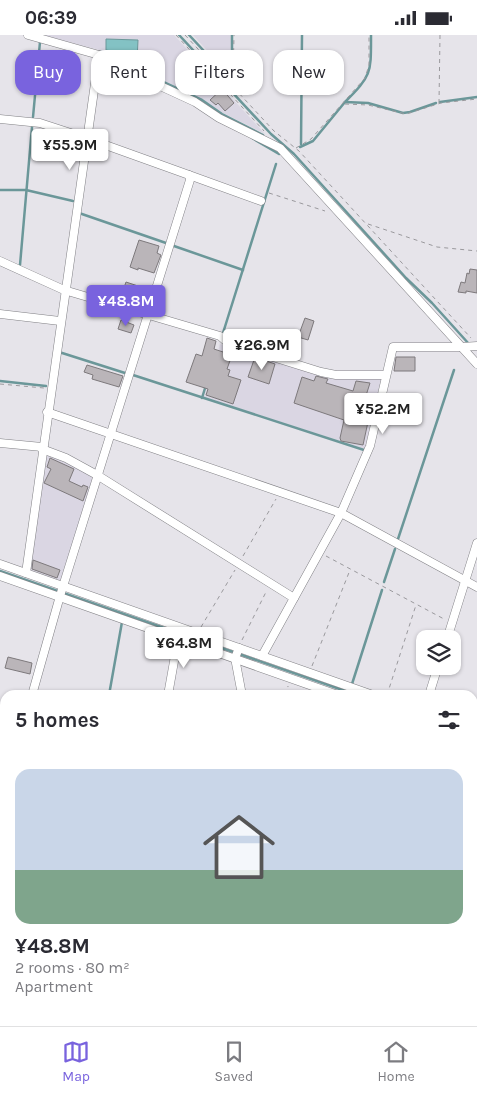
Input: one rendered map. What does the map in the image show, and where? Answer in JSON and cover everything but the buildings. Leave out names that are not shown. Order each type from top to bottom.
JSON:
[{"type":"street","points":[[28,35],[91,53]]},
{"type":"street","points":[[165,88],[195,102],[219,118],[280,148],[477,363]]},
{"type":"street","points":[[26,573],[93,95]]},
{"type":"street","points":[[0,119],[30,121],[86,138],[261,201]]},
{"type":"street","points":[[33,690],[61,591],[190,180],[188,175]]},
{"type":"street","points":[[0,261],[64,290],[220,336],[230,345],[247,352],[254,351],[320,372],[336,375],[385,375]]},
{"type":"street","points":[[0,314],[60,321]]},
{"type":"street","points":[[262,656],[341,513],[370,446],[393,347],[477,346]]},
{"type":"street","points":[[47,412],[341,513],[477,587]]},
{"type":"street","points":[[0,443],[42,448],[66,458],[97,475],[294,598]]},
{"type":"street","points":[[450,630],[477,543]]},
{"type":"street","points":[[0,564],[26,573],[61,591],[178,639],[262,656],[359,690]]},
{"type":"street","points":[[0,576],[61,591],[237,652],[326,690]]},
{"type":"street","points":[[169,690],[178,639]]},
{"type":"street","points":[[237,652],[241,690]]},
{"type":"street","points":[[431,690],[435,675]]},
{"type":"path","points":[[176,35],[266,132]]},
{"type":"path","points":[[185,35],[199,50]]},
{"type":"path","points":[[234,35],[234,50]]},
{"type":"path","points":[[296,148],[316,134],[365,78],[369,65],[369,35]]},
{"type":"path","points":[[439,104],[440,35]]},
{"type":"path","points":[[240,95],[274,131],[296,148],[470,337]]},
{"type":"path","points":[[345,104],[368,105],[406,114],[439,104],[477,99]]},
{"type":"path","points":[[269,193],[336,214],[338,212]]},
{"type":"path","points":[[367,224],[437,247],[477,251]]},
{"type":"path","points":[[0,384],[51,389]]},
{"type":"path","points":[[319,552],[452,623]]},
{"type":"path","points":[[309,672],[351,569]]},
{"type":"path","points":[[237,652],[270,583]]},
{"type":"path","points":[[389,690],[416,604]]},
{"type":"shaded area","points":[[43,35],[174,35],[188,50],[175,50],[175,86],[165,81],[165,50],[99,50]]},
{"type":"shaded area","points":[[193,35],[231,35],[231,50],[207,50]]},
{"type":"shaded area","points":[[194,95],[229,95],[265,134],[223,113]]},
{"type":"shaded area","points":[[220,344],[248,354],[255,354],[320,374],[378,376],[381,379],[365,449],[204,397]]},
{"type":"shaded area","points":[[46,453],[90,473],[93,477],[60,582],[30,572]]},
{"type":"water","points":[[106,39],[138,40],[138,50],[106,50]]},
{"type":"waterway","points":[[179,35],[271,134],[294,154],[406,278],[432,303],[469,344]]},
{"type":"waterway","points":[[189,35],[203,50]]},
{"type":"waterway","points":[[232,35],[232,50]]},
{"type":"waterway","points":[[301,144],[302,35]]},
{"type":"waterway","points":[[345,102],[368,73],[371,58],[371,35]]},
{"type":"waterway","points":[[33,117],[40,42]]},
{"type":"waterway","points":[[165,83],[202,100],[222,114],[263,135]]},
{"type":"waterway","points":[[440,102],[477,97]]},
{"type":"waterway","points":[[300,147],[313,141],[345,102],[368,103],[403,113],[436,103]]},
{"type":"waterway","points":[[20,265],[32,127]]},
{"type":"waterway","points":[[252,138],[279,154]]},
{"type":"waterway","points":[[223,333],[276,164]]},
{"type":"waterway","points":[[0,190],[26,190],[73,201]]},
{"type":"waterway","points":[[79,213],[166,243]]},
{"type":"waterway","points":[[174,246],[243,270]]},
{"type":"waterway","points":[[59,352],[125,373]]},
{"type":"waterway","points":[[398,539],[454,370]]},
{"type":"waterway","points":[[133,375],[364,450]]},
{"type":"waterway","points":[[0,381],[46,386]]},
{"type":"waterway","points":[[202,398],[206,385]]},
{"type":"waterway","points":[[384,582],[395,549]]},
{"type":"waterway","points":[[0,571],[343,690]]},
{"type":"waterway","points":[[352,684],[382,590]]},
{"type":"waterway","points":[[110,690],[122,622],[120,621]]}]
